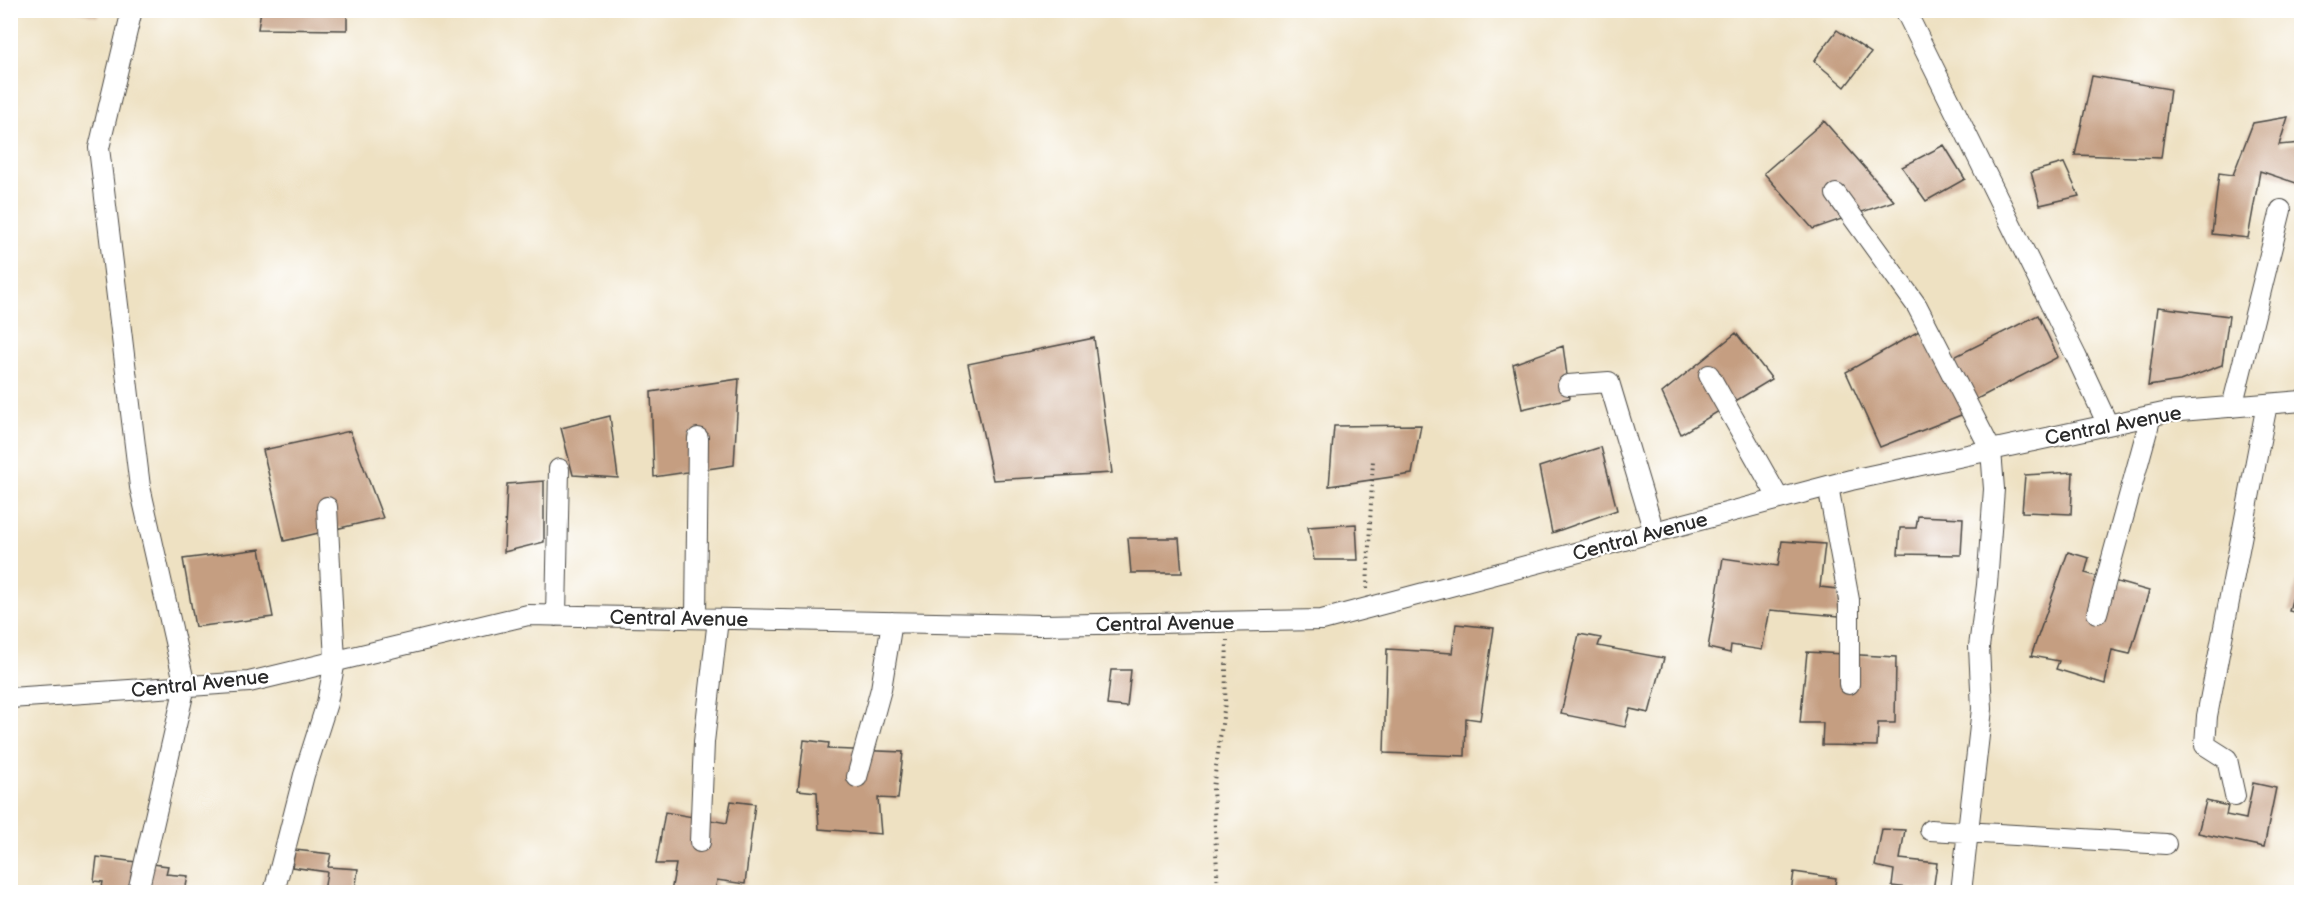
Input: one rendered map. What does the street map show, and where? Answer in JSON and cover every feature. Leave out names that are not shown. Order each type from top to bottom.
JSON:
[{"type":"street","points":[[132,10],[99,148],[140,487],[185,686],[139,886]]},
{"type":"street","points":[[1905,10],[2108,425]]},
{"type":"street","points":[[1836,194],[1917,306],[1991,450],[1994,489],[1987,585],[1979,647],[1982,709],[1961,892]]},
{"type":"street","points":[[2232,407],[2281,210]]},
{"type":"street","points":[[1710,375],[1779,499]]},
{"type":"street","points":[[1568,385],[1609,382],[1654,532]]},
{"type":"street","name":"Central Avenue","points":[[10,698],[249,682],[528,615],[1041,625],[1322,620],[1828,486],[2151,416],[2301,401]]},
{"type":"street","points":[[2235,796],[2227,759],[2205,745],[2207,716],[2267,404]]},
{"type":"street","points":[[2097,613],[2151,416]]},
{"type":"street","points":[[696,618],[698,438]]},
{"type":"street","points":[[555,616],[560,469]]},
{"type":"street","points":[[1828,486],[1849,600],[1849,684]]},
{"type":"street","points":[[274,892],[304,776],[327,703],[335,662],[327,507]]},
{"type":"street","points":[[700,842],[704,742],[718,619]]},
{"type":"street","points":[[857,777],[880,689],[892,622]]},
{"type":"street","points":[[1930,830],[2166,844]]},
{"type":"path","points":[[1366,608],[1373,459]]},
{"type":"path","points":[[1218,892],[1213,788],[1226,703],[1227,622]]},
{"type":"building","points":[[99,10],[98,17],[74,11]]},
{"type":"building","points":[[261,10],[347,10],[347,30],[258,29]]},
{"type":"building","points":[[1837,30],[1871,53],[1845,87],[1814,61]]},
{"type":"building","points":[[2092,76],[2170,89],[2161,158],[2075,155]]},
{"type":"building","points":[[2288,117],[2279,145],[2302,143],[2302,185],[2260,171],[2248,238],[2212,234],[2219,173],[2233,175],[2253,123]]},
{"type":"building","points":[[1824,121],[1894,201],[1813,229],[1764,173]]},
{"type":"building","points":[[1944,145],[1965,179],[1926,201],[1902,167]]},
{"type":"building","points":[[2064,163],[2079,196],[2040,205],[2031,172]]},
{"type":"building","points":[[2158,307],[2229,316],[2222,365],[2180,381],[2148,386]]},
{"type":"building","points":[[2038,315],[2058,357],[1973,401],[1952,358]]},
{"type":"building","points":[[1919,331],[1966,413],[1880,447],[1846,372]]},
{"type":"building","points":[[1736,333],[1772,379],[1681,434],[1662,393]]},
{"type":"building","points":[[1094,338],[1112,473],[993,480],[968,364]]},
{"type":"building","points":[[1563,346],[1570,398],[1522,409],[1513,364]]},
{"type":"building","points":[[739,379],[734,465],[654,477],[651,392]]},
{"type":"building","points":[[610,416],[618,478],[573,475],[561,428]]},
{"type":"building","points":[[1421,425],[1412,474],[1329,486],[1334,426]]},
{"type":"building","points":[[350,431],[383,518],[284,541],[263,450]]},
{"type":"building","points":[[1601,447],[1617,510],[1552,533],[1539,467]]},
{"type":"building","points":[[2073,472],[2071,514],[2022,512],[2025,475]]},
{"type":"building","points":[[544,481],[544,542],[504,552],[507,484]]},
{"type":"building","points":[[1918,516],[1963,518],[1961,555],[1898,554],[1900,528],[1916,528]]},
{"type":"building","points":[[1356,524],[1358,560],[1314,560],[1308,527]]},
{"type":"building","points":[[1128,538],[1179,538],[1182,573],[1131,573]]},
{"type":"building","points":[[1782,541],[1825,544],[1820,587],[1838,589],[1839,616],[1770,610],[1762,650],[1731,645],[1730,653],[1708,648],[1723,558],[1778,566]]},
{"type":"building","points":[[260,549],[273,617],[195,627],[183,559]]},
{"type":"building","points":[[2068,552],[2089,558],[2085,573],[2149,591],[2130,654],[2112,650],[2105,684],[2056,669],[2059,661],[2031,656]]},
{"type":"building","points":[[2302,567],[2302,614],[2289,611]]},
{"type":"building","points":[[1456,624],[1494,628],[1480,720],[1466,718],[1465,756],[1384,753],[1387,649],[1452,653]]},
{"type":"building","points":[[1579,634],[1601,638],[1598,646],[1664,658],[1649,713],[1630,709],[1625,727],[1561,714]]},
{"type":"building","points":[[1807,652],[1896,657],[1895,723],[1878,723],[1877,746],[1822,745],[1823,723],[1800,723]]},
{"type":"building","points":[[1111,670],[1131,670],[1127,707],[1107,705]]},
{"type":"building","points":[[804,740],[829,743],[828,749],[903,752],[898,799],[878,798],[881,834],[819,829],[817,792],[798,790]]},
{"type":"building","points":[[2253,783],[2276,788],[2264,847],[2198,833],[2206,801],[2228,806],[2226,815],[2246,819]]},
{"type":"building","points":[[731,801],[755,804],[745,884],[717,880],[715,892],[671,892],[676,864],[656,864],[665,812],[727,823]]},
{"type":"building","points":[[1882,829],[1905,830],[1900,859],[1937,863],[1933,891],[1892,886],[1894,870],[1875,866]]},
{"type":"building","points":[[295,850],[331,854],[328,867],[358,869],[355,892],[324,892],[327,872],[292,867]]},
{"type":"building","points":[[97,857],[168,866],[166,874],[188,876],[185,892],[101,892],[103,882],[94,881]]},
{"type":"building","points":[[1794,872],[1836,878],[1834,892],[1791,892]]}]
